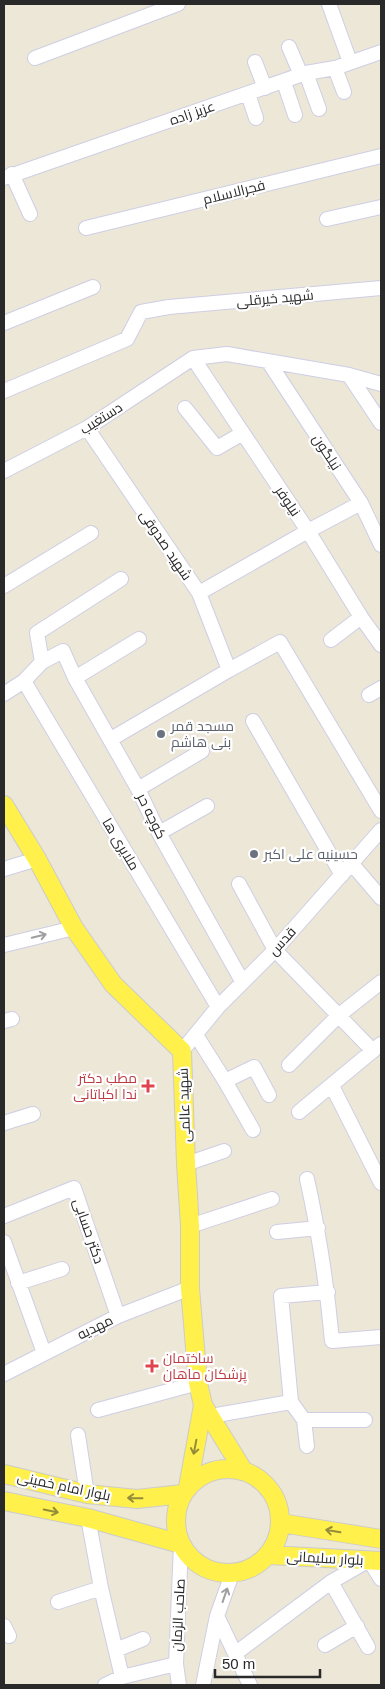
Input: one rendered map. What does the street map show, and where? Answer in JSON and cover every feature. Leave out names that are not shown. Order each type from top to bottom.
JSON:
[{"type":"main road","name":"شهید عالمی","points":[[4,805],[10,827],[37,859],[74,928],[113,984],[182,1051],[190,1226],[190,1288],[198,1383],[207,1410],[243,1470]]},
{"type":"main road","name":"شهید عالمی","points":[[185,1490],[207,1410]]},
{"type":"main road","points":[[228,1468],[243,1470],[256,1476],[275,1496],[280,1509],[281,1523],[277,1540],[268,1555],[246,1571],[232,1574],[218,1573],[201,1566],[187,1554],[181,1544],[176,1527],[177,1510],[185,1490],[199,1477],[213,1470],[228,1468]]},
{"type":"main road","name":"بلوار امام خمینی","points":[[4,1474],[87,1494],[138,1499],[185,1490]]},
{"type":"main road","name":"بلوار امام خمینی","points":[[4,1501],[88,1518],[181,1544]]},
{"type":"main road","name":"بلوار سلیمانی","points":[[281,1523],[381,1539]]},
{"type":"main road","name":"بلوار سلیمانی","points":[[268,1555],[375,1561]]},
{"type":"street","points":[[35,58],[178,4]]},
{"type":"street","points":[[329,4],[350,62]]},
{"type":"street","points":[[289,47],[304,74],[319,109]]},
{"type":"street","name":"عزیز زاده","points":[[8,176],[304,74],[336,68],[381,52]]},
{"type":"street","points":[[255,62],[265,88]]},
{"type":"street","points":[[336,68],[344,92]]},
{"type":"street","points":[[284,82],[295,115]]},
{"type":"street","points":[[248,94],[256,118]]},
{"type":"street","name":"فجرالاسلام","points":[[86,228],[381,156]]},
{"type":"street","points":[[8,176],[30,214]]},
{"type":"street","points":[[327,219],[381,207]]},
{"type":"street","points":[[4,323],[93,287]]},
{"type":"street","name":"شهید خیرقلی","points":[[4,391],[127,339],[141,312],[169,307],[381,288]]},
{"type":"street","points":[[193,358],[227,354],[349,375],[381,384]]},
{"type":"street","name":"دستغیب","points":[[4,471],[87,428],[193,358]]},
{"type":"street","name":"نیلوفر","points":[[193,358],[308,531],[361,617],[381,644]]},
{"type":"street","name":"نیلگون","points":[[268,361],[361,503],[381,545]]},
{"type":"street","points":[[349,375],[381,423]]},
{"type":"street","points":[[185,408],[217,448],[243,433]]},
{"type":"street","name":"شهید صدوقی","points":[[87,428],[199,593],[229,670]]},
{"type":"street","points":[[199,593],[361,503]]},
{"type":"street","points":[[4,586],[91,533]]},
{"type":"street","points":[[4,694],[24,681],[42,662],[36,633],[121,579]]},
{"type":"street","points":[[331,640],[361,617]]},
{"type":"street","points":[[75,678],[139,639]]},
{"type":"street","points":[[111,739],[280,642],[381,811]]},
{"type":"street","name":"کوچه حر","points":[[42,662],[63,651],[75,678],[111,739],[159,833],[242,981]]},
{"type":"street","name":"ملایری ها","points":[[24,681],[218,1007]]},
{"type":"street","points":[[369,696],[381,688]]},
{"type":"street","points":[[254,721],[342,875]]},
{"type":"street","points":[[138,789],[202,751]]},
{"type":"street","points":[[159,833],[208,806]]},
{"type":"street","name":"قدس","points":[[182,1051],[218,1007],[275,950],[381,830]]},
{"type":"street","points":[[4,869],[37,859]]},
{"type":"street","points":[[352,864],[381,898]]},
{"type":"street","points":[[239,884],[275,950],[338,1016],[377,1048],[299,1112]]},
{"type":"street","points":[[4,945],[74,928]]},
{"type":"street","points":[[289,1065],[338,1016],[381,982]]},
{"type":"street","points":[[196,1035],[225,1080],[253,1130]]},
{"type":"street","points":[[225,1080],[254,1067],[269,1095]]},
{"type":"street","points":[[332,1086],[377,1164],[381,1183]]},
{"type":"street","points":[[4,1123],[33,1114]]},
{"type":"street","points":[[186,1164],[224,1151]]},
{"type":"street","points":[[307,1179],[318,1228],[328,1292],[332,1341],[381,1337]]},
{"type":"street","name":"دکتر حسابی","points":[[4,1216],[74,1188],[118,1316]]},
{"type":"street","points":[[190,1226],[272,1199]]},
{"type":"street","points":[[277,1232],[318,1228]]},
{"type":"street","points":[[4,1242],[44,1353]]},
{"type":"street","points":[[18,1283],[62,1269]]},
{"type":"street","name":"مهدیه","points":[[4,1374],[118,1316],[190,1288]]},
{"type":"street","points":[[307,1446],[304,1420],[291,1402],[281,1296],[328,1292]]},
{"type":"street","points":[[98,1410],[198,1383]]},
{"type":"street","points":[[207,1410],[291,1402]]},
{"type":"street","points":[[304,1420],[365,1420]]},
{"type":"street","points":[[78,1435],[87,1494]]},
{"type":"street","points":[[88,1518],[101,1588],[122,1677]]},
{"type":"street","name":"صاحب الزمان","points":[[179,1685],[176,1664],[181,1544]]},
{"type":"street","points":[[236,1653],[331,1582],[375,1561],[381,1579]]},
{"type":"street","points":[[205,1678],[219,1634],[217,1616],[232,1574]]},
{"type":"street","points":[[331,1582],[368,1647]]},
{"type":"street","points":[[58,1602],[101,1588]]},
{"type":"street","points":[[325,1645],[357,1626]]},
{"type":"street","points":[[219,1634],[236,1653],[250,1685]]},
{"type":"street","points":[[116,1650],[143,1638]]},
{"type":"street","points":[[105,1685],[122,1677],[176,1664]]},
{"type":"place","name":"مسجد قمر بنی هاشم","points":[[161,734]]},
{"type":"place","name":"حسینیه علی اکبر","points":[[254,854]]},
{"type":"place","name":"مطب دکتر ندا اکباتانی","points":[[148,1086]]},
{"type":"place","name":"ساختمان پزشکان ماهان","points":[[152,1366]]}]
